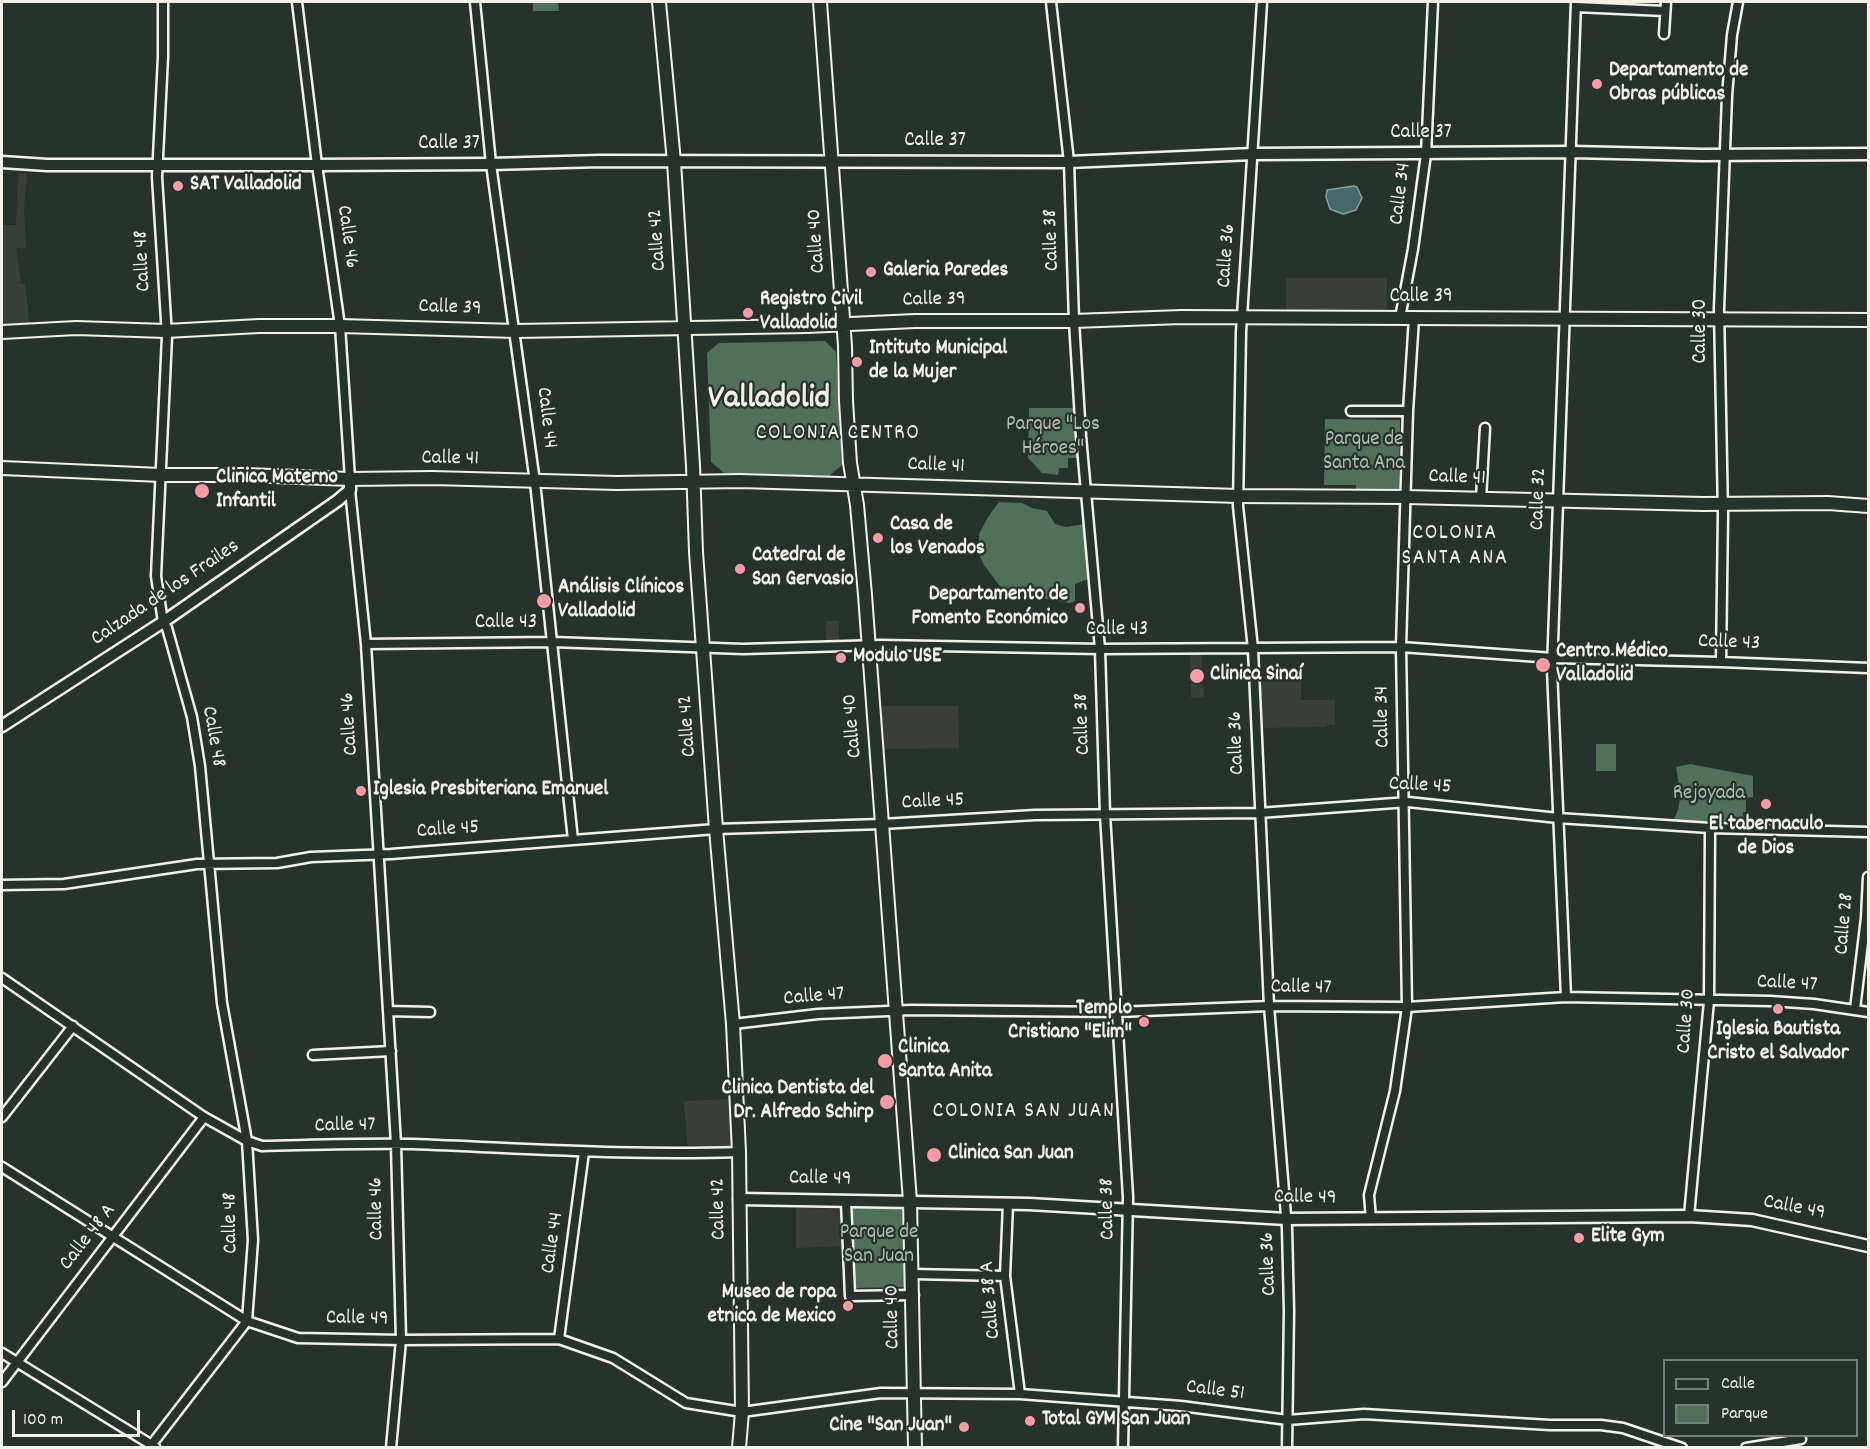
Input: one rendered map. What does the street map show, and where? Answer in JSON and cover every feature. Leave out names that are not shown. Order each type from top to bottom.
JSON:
[{"type":"main road","name":"Calle 42","points":[[659,2],[674,162],[703,649],[733,1024],[739,1152],[742,1412],[739,1448]]},
{"type":"main road","name":"Calle 40","points":[[820,2],[844,325],[846,411],[863,573],[910,1201],[914,1295],[915,1448]]},
{"type":"main road","name":"Calle 39","points":[[2,332],[76,328],[166,331],[260,326],[516,331],[844,325],[915,321],[1074,321],[1242,317],[1869,320]]},
{"type":"main road","name":"Calle 41","points":[[2,468],[160,475],[246,475],[350,485],[432,478],[535,482],[740,481],[1239,496],[1722,504],[1828,503],[1869,506]]},
{"type":"street","name":"Calle 48","points":[[163,2],[163,57],[157,165],[166,331],[156,576],[163,621],[170,637],[192,717],[200,766],[222,1003],[247,1141],[253,1240],[247,1321]]},
{"type":"street","name":"Calle 46","points":[[297,2],[340,326],[350,485],[366,644],[396,1144],[400,1340],[391,1448]]},
{"type":"street","name":"Calle 44","points":[[475,2],[491,164],[516,331],[535,482],[573,840]]},
{"type":"street","name":"Calle 38","points":[[1052,2],[1069,162],[1074,321],[1085,492],[1100,649],[1105,813],[1128,1211],[1123,1448]]},
{"type":"street","name":"Calle 36","points":[[1262,2],[1242,317],[1239,496],[1253,649],[1269,1006],[1286,1219],[1289,1311],[1287,1448]]},
{"type":"street","name":"Calle 34","points":[[1400,318],[1413,249],[1426,154],[1433,2]]},
{"type":"street","points":[[1664,33],[1666,2]]},
{"type":"street","name":"Calle 30","points":[[1721,662],[1722,504],[1719,320],[1732,35],[1738,2]]},
{"type":"street","points":[[1576,4],[1665,11]]},
{"type":"street","name":"Calle 32","points":[[1566,997],[1552,658],[1576,4]]},
{"type":"street","name":"Calle 37","points":[[2,162],[47,165],[491,164],[600,161],[1069,162],[1253,154],[1572,152],[1725,155],[1869,154]]},
{"type":"street","name":"Calle 34","points":[[1371,1219],[1369,1195],[1395,1091],[1407,1007],[1401,647],[1408,411],[1414,318]]},
{"type":"street","points":[[1351,411],[1408,411]]},
{"type":"street","points":[[1481,499],[1485,428]]},
{"type":"street","name":"Calzada de los Frailes","points":[[2,726],[163,621],[350,485]]},
{"type":"street","name":"Calle 43","points":[[366,644],[553,642],[703,649],[867,646],[1100,649],[1401,647],[1552,658],[1869,668]]},
{"type":"street","name":"Calle 45","points":[[2,885],[64,884],[208,863],[277,863],[311,857],[379,855],[716,829],[882,824],[1035,815],[1259,813],[1403,802],[1558,818],[1710,828],[1869,832]]},
{"type":"street","name":"Calle 30","points":[[1689,1216],[1709,1001],[1710,828]]},
{"type":"street","name":"Calle 28","points":[[1855,1009],[1869,877]]},
{"type":"street","name":"Calle 47","points":[[2,978],[204,1117],[247,1141],[262,1146],[396,1144],[584,1152],[700,1154],[739,1152]]},
{"type":"street","name":"Calle 47","points":[[733,1024],[818,1014],[896,1011],[1118,1012],[1269,1006],[1407,1007],[1566,997],[1770,1001],[1814,1004],[1869,1012]]},
{"type":"street","points":[[388,1011],[430,1012]]},
{"type":"street","points":[[2,1117],[73,1026]]},
{"type":"street","points":[[313,1054],[391,1051]]},
{"type":"street","name":"Calle 48 A","points":[[2,1382],[204,1117]]},
{"type":"street","name":"Calle 44","points":[[559,1339],[584,1152]]},
{"type":"street","name":"Calle 49","points":[[2,1167],[247,1321],[298,1338],[559,1339],[613,1358],[686,1403],[742,1412]]},
{"type":"street","name":"Calle 49","points":[[739,1199],[1008,1204],[1286,1219],[1689,1216],[1752,1220],[1869,1246]]},
{"type":"street","name":"Calle 40","points":[[846,1201],[850,1296],[914,1295]]},
{"type":"street","name":"Calle 38 A","points":[[1008,1204],[1005,1276],[1020,1394]]},
{"type":"street","points":[[913,1274],[1005,1276]]},
{"type":"street","points":[[2,1353],[152,1447],[247,1321]]},
{"type":"street","name":"Calle 51","points":[[742,1412],[850,1395],[915,1392],[1020,1394],[1181,1406],[1288,1420],[1364,1414],[1550,1425],[1601,1425],[1623,1428],[1682,1448]]},
{"type":"street","points":[[1746,1448],[1801,1439]]},
{"type":"shaded area","points":[[19,173],[27,174],[24,207],[26,248],[16,248],[21,284],[25,284],[30,327],[2,329],[2,225],[16,225]]},
{"type":"shaded area","points":[[1286,278],[1387,278],[1387,314],[1286,314]]},
{"type":"shaded area","points":[[826,621],[839,621],[839,643],[833,640],[826,643]]},
{"type":"shaded area","name":"Clinica Sinaí","points":[[1190,655],[1202,655],[1204,697],[1191,698]]},
{"type":"shaded area","points":[[1258,682],[1301,682],[1301,700],[1335,700],[1335,725],[1259,728]]},
{"type":"shaded area","points":[[882,706],[958,706],[959,748],[882,749]]},
{"type":"shaded area","points":[[734,1099],[736,1150],[688,1151],[684,1101]]},
{"type":"shaded area","points":[[796,1208],[844,1209],[848,1246],[796,1248]]},
{"type":"green space","points":[[533,2],[558,2],[559,11],[533,11]]},
{"type":"green space","points":[[825,341],[836,352],[842,465],[829,476],[724,473],[711,462],[707,353],[719,343]]},
{"type":"green space","name":"Parque \"Los Héroes\"","points":[[1029,408],[1078,408],[1080,458],[1068,458],[1068,468],[1059,468],[1058,475],[1042,473],[1028,458]]},
{"type":"green space","name":"Parque de Santa Ana","points":[[1325,419],[1400,420],[1399,491],[1356,491],[1356,485],[1324,485]]},
{"type":"green space","points":[[999,502],[1022,503],[1047,511],[1055,524],[1066,527],[1084,524],[1088,579],[1075,584],[1075,601],[1070,603],[1009,593],[999,585],[979,554],[979,534]]},
{"type":"green space","points":[[1596,744],[1616,744],[1616,771],[1596,771]]},
{"type":"green space","name":"Rejoyada","points":[[1690,764],[1753,776],[1753,797],[1746,798],[1743,824],[1673,820],[1680,801],[1676,767]]},
{"type":"green space","name":"Parque de San Juan","points":[[902,1204],[907,1287],[854,1288],[851,1205]]},
{"type":"water","points":[[1357,187],[1362,198],[1356,210],[1343,214],[1330,209],[1326,197],[1327,190]]},
{"type":"place","name":"Departamento de Obras públicas","points":[[1597,84]]},
{"type":"place","name":"SAT Valladolid","points":[[178,186]]},
{"type":"place","name":"Galeria Paredes","points":[[871,272]]},
{"type":"place","name":"Registro Civil Valladolid","points":[[748,313]]},
{"type":"place","name":"Intituto Municipal de la Mujer","points":[[857,362]]},
{"type":"place","name":"Clinica Materno Infantil","points":[[202,491]]},
{"type":"place","name":"Casa de los Venados","points":[[878,538]]},
{"type":"place","name":"Catedral de San Gervasio","points":[[740,569]]},
{"type":"place","name":"Análisis Clínicos Valladolid","points":[[544,601]]},
{"type":"place","name":"Departamento de Fomento Económico","points":[[1080,608]]},
{"type":"place","name":"Modulo USE","points":[[841,658]]},
{"type":"place","name":"Centro Médico Valladolid","points":[[1543,665]]},
{"type":"place","name":"Clinica Sinaí","points":[[1197,676]]},
{"type":"place","name":"Iglesia Presbiteriana Emanuel","points":[[361,791]]},
{"type":"place","name":"El tabernaculo de Dios","points":[[1766,804]]},
{"type":"place","name":"Iglesia Bautista Cristo el Salvador","points":[[1778,1009]]},
{"type":"place","name":"Templo Cristiano \"Elim\"","points":[[1144,1022]]},
{"type":"place","name":"Clinica Santa Anita","points":[[885,1061]]},
{"type":"place","name":"Clinica Dentista del Dr. Alfredo Schirp","points":[[887,1102]]},
{"type":"place","name":"Clinica San Juan","points":[[934,1155]]},
{"type":"place","name":"Elite Gym","points":[[1579,1238]]},
{"type":"place","name":"Museo de ropa etnica de Mexico","points":[[848,1306]]},
{"type":"place","name":"Total GYM San Juan","points":[[1030,1421]]},
{"type":"place","name":"Cine \"San Juan\"","points":[[964,1427]]},
{"type":"district","name":"Valladolid","points":[[769,401]]},
{"type":"district","name":"COLONIA CENTRO","points":[[838,435]]},
{"type":"district","name":"COLONIA SANTA ANA","points":[[1455,548]]},
{"type":"district","name":"COLONIA SAN JUAN","points":[[1024,1113]]}]
